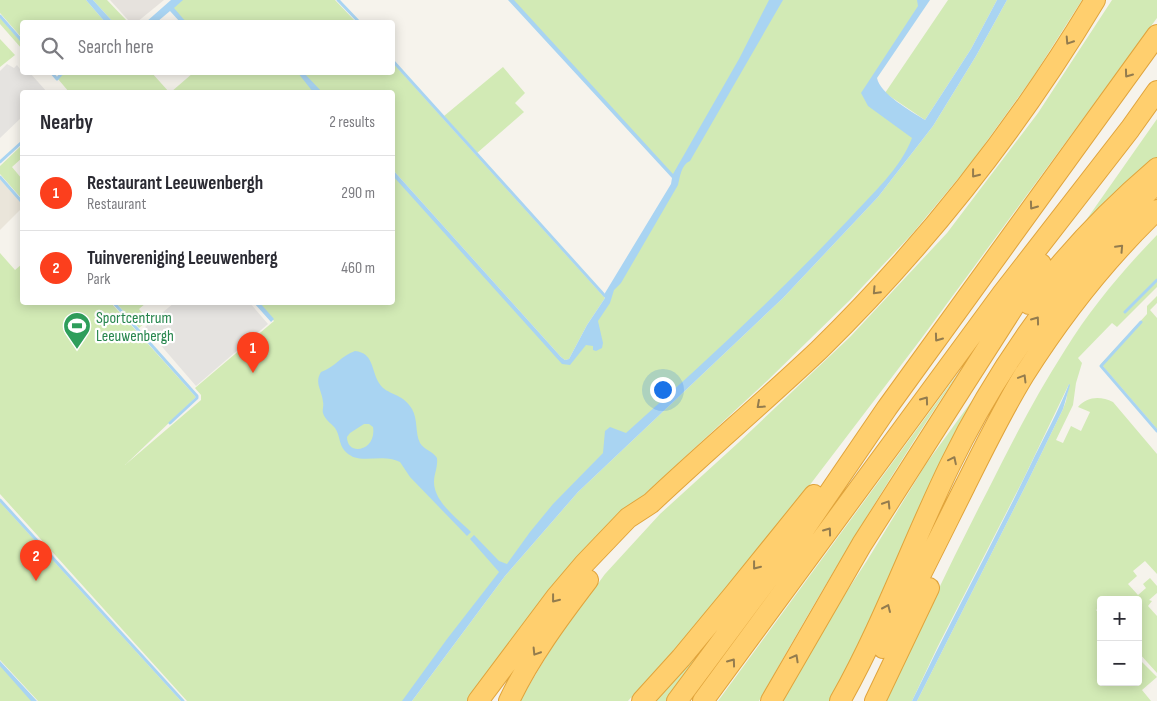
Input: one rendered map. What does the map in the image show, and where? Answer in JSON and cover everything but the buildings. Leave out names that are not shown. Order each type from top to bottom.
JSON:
[{"type":"highway","points":[[478,701],[550,605],[584,564],[628,518],[651,503],[819,349],[876,291],[920,242],[974,176],[1009,129],[1053,66],[1094,0]]},
{"type":"highway","points":[[678,701],[799,537],[888,408],[1157,35]]},
{"type":"highway","points":[[703,701],[1002,294],[1157,92]]},
{"type":"highway","points":[[771,701],[862,544],[1007,316],[1130,129]]},
{"type":"highway","points":[[948,408],[1069,254],[1109,211],[1157,168]]},
{"type":"highway","points":[[840,701],[874,639],[950,466],[972,421],[995,382],[1023,339],[1067,279],[1110,230],[1157,183]]},
{"type":"highway","points":[[849,701],[881,652],[999,420],[1024,376],[1067,313],[1116,252],[1157,210]]},
{"type":"highway","points":[[642,701],[681,658],[786,528],[888,408]]},
{"type":"highway","points":[[875,701],[964,513],[999,420]]},
{"type":"highway","points":[[509,701],[536,652],[562,614],[600,565],[637,524],[651,503]]},
{"type":"shaded area","points":[[110,0],[164,0],[139,20],[128,20]]},
{"type":"shaded area","points":[[7,64],[14,68],[17,65],[20,69],[20,75],[32,75],[45,90],[20,90],[20,119],[0,138],[0,71]]},
{"type":"shaded area","points":[[0,179],[20,201],[20,210],[0,230]]},
{"type":"shaded area","points":[[172,305],[252,305],[268,324],[196,386],[145,327]]},
{"type":"green space","points":[[0,0],[86,0],[103,20],[20,20],[20,36],[0,13]]},
{"type":"green space","points":[[93,0],[107,0],[126,20],[111,20]]},
{"type":"green space","points":[[175,0],[335,0],[354,20],[180,20],[167,6]]},
{"type":"green space","points":[[511,0],[928,0],[873,81],[924,134],[907,157],[802,274],[616,447],[534,534],[407,701],[187,701],[0,494],[0,253],[15,270],[20,266],[20,305],[113,305],[196,397],[125,465],[201,400],[201,395],[195,388],[274,321],[259,305],[395,305],[395,174],[563,361],[571,361],[674,184],[675,178]]},
{"type":"green space","points":[[948,0],[997,0],[971,49],[925,120],[885,93]]},
{"type":"green space","points":[[1007,0],[1082,0],[1033,77],[971,163],[912,234],[850,300],[767,381],[594,541],[469,701],[412,701],[505,576],[578,492],[783,298],[878,197],[933,126],[976,56]]},
{"type":"green space","points":[[1112,0],[1157,0],[1157,18],[921,339],[790,511],[710,610],[628,701],[520,701],[555,642],[605,574],[660,514],[850,337],[947,233],[1038,113]]},
{"type":"green space","points":[[0,18],[20,40],[20,47],[0,24]]},
{"type":"green space","points":[[0,39],[15,55],[0,67]]},
{"type":"green space","points":[[395,65],[605,298],[587,325],[569,359],[565,360],[395,172],[395,90],[173,90],[191,75],[395,75]]},
{"type":"green space","points":[[503,67],[525,93],[515,103],[524,112],[477,153],[444,116]]},
{"type":"green space","points":[[62,75],[154,75],[167,90],[67,90],[58,79]]},
{"type":"green space","points":[[1157,119],[1157,162],[1056,263]]},
{"type":"green space","points":[[20,147],[20,160],[12,167],[20,177],[20,197],[0,174],[0,166]]},
{"type":"green space","points":[[1157,235],[1157,287],[1117,327],[1112,323],[1078,358],[1082,363],[1076,383],[1073,405],[1056,440],[1063,443],[1071,426],[1081,431],[1090,412],[1078,407],[1090,399],[1099,398],[1113,402],[1157,454],[1157,574],[1145,561],[1133,571],[1137,576],[1128,584],[1138,595],[1146,588],[1143,584],[1150,578],[1157,586],[1157,593],[1149,600],[1152,601],[1148,606],[1157,616],[1157,673],[1142,656],[1142,596],[1097,596],[1096,610],[1097,686],[1142,686],[1142,662],[1157,677],[1142,690],[1151,701],[917,701],[1063,409],[1069,384],[912,701],[885,701],[1015,436],[1044,384],[1075,334],[1132,262]]},
{"type":"green space","points":[[1157,296],[1157,303],[1150,310],[1157,318],[1157,429],[1101,364],[1147,314],[1147,306]]},
{"type":"green space","points":[[118,305],[144,305],[139,309],[148,320],[139,328]]},
{"type":"green space","points":[[961,369],[857,533],[759,701],[718,701]]},
{"type":"green space","points":[[979,391],[835,701],[781,701],[816,639],[926,464]]},
{"type":"green space","points":[[0,502],[181,701],[38,701],[0,660]]},
{"type":"green space","points":[[776,553],[670,701],[653,701]]},
{"type":"green space","points":[[0,664],[33,701],[0,701]]},
{"type":"water","points":[[86,0],[93,0],[111,20],[103,20]]},
{"type":"water","points":[[171,0],[183,0],[174,8],[184,20],[178,20],[170,11],[159,20],[148,20]]},
{"type":"water","points":[[508,0],[514,0],[673,174],[739,59],[769,0],[783,0],[690,161],[683,168],[678,185],[621,283],[614,290],[610,303],[598,321],[603,343],[602,348],[596,351],[593,350],[593,346],[586,345],[570,365],[562,364],[395,178],[395,172],[565,360],[569,359],[587,325],[605,298],[605,293],[671,184],[672,178]]},
{"type":"water","points":[[917,0],[930,0],[877,78],[879,84],[890,96],[925,120],[971,49],[997,0],[1007,0],[976,56],[933,126],[878,197],[783,298],[578,492],[505,576],[412,701],[402,701],[499,572],[470,539],[474,535],[499,561],[507,564],[553,504],[603,453],[605,431],[610,427],[626,433],[655,407],[796,274],[876,190],[901,160],[912,138],[868,106],[861,93],[918,6]]},
{"type":"water","points":[[300,75],[306,75],[320,90],[311,90]]},
{"type":"water","points":[[256,305],[262,305],[274,319],[271,322]]},
{"type":"water","points":[[355,351],[366,355],[382,387],[404,400],[412,409],[420,443],[437,458],[434,482],[438,496],[448,510],[471,532],[467,536],[410,477],[400,462],[382,458],[365,459],[353,457],[342,448],[337,431],[323,413],[318,380],[321,372],[330,368]],"holes":[[[364,424],[369,424],[373,427],[371,442],[362,448],[356,449],[352,447],[348,443],[347,437]]]},
{"type":"water","points":[[1069,384],[1063,409],[1027,483],[917,701],[912,701],[1016,496]]},
{"type":"water","points":[[0,661],[37,701],[31,701],[0,666]]},
{"type":"waterway","points":[[338,0],[357,20]]},
{"type":"waterway","points":[[0,16],[20,39]]},
{"type":"waterway","points":[[395,63],[605,296]]},
{"type":"waterway","points":[[54,75],[57,79],[60,75]]},
{"type":"waterway","points":[[0,162],[20,144]]},
{"type":"waterway","points":[[0,177],[20,200]]},
{"type":"waterway","points":[[1125,312],[1157,280]]},
{"type":"waterway","points":[[116,305],[197,396],[170,423]]},
{"type":"waterway","points":[[1141,322],[1101,366],[1157,431]]},
{"type":"waterway","points":[[0,500],[183,701]]},
{"type":"place","name":"Sportcentrum Leeuwenbergh","points":[[77,350]]},
{"type":"place","name":"Restaurant Leeuwenbergh","points":[[253,373]]},
{"type":"place","name":"Tuinvereniging Leeuwenberg","points":[[36,581]]}]
